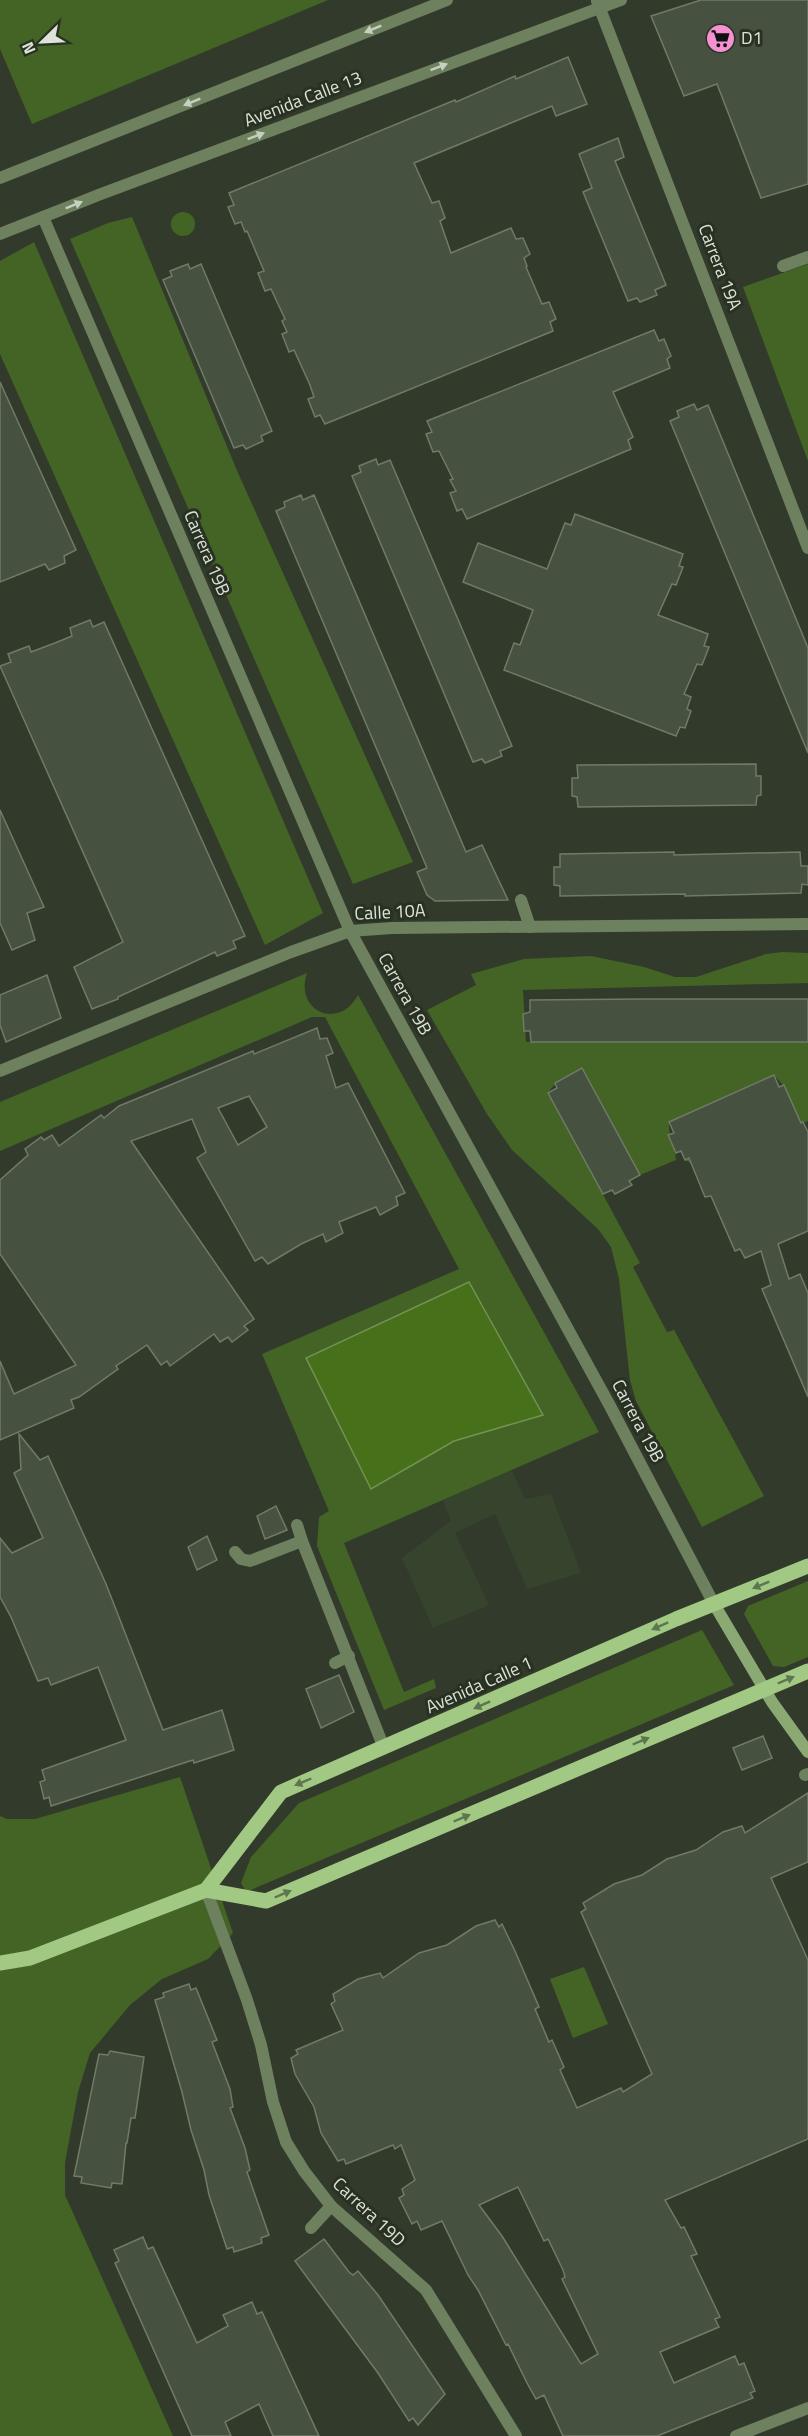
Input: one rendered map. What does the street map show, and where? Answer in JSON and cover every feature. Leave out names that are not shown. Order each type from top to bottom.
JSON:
[{"type":"main road","name":"Avenida Calle 1","points":[[206,1890],[281,1792],[714,1604],[808,1566]]},
{"type":"main road","name":"Carrera 19B","points":[[714,1604],[764,1689],[808,1752]]},
{"type":"main road","points":[[0,1963],[30,1958],[206,1890],[266,1901],[808,1671]]},
{"type":"street","points":[[0,178],[447,0]]},
{"type":"street","name":"Avenida Calle 13","points":[[0,234],[598,4],[621,0]]},
{"type":"street","name":"Carrera 19A","points":[[598,4],[808,548]]},
{"type":"street","name":"Carrera 19B","points":[[43,217],[350,931],[610,1406],[714,1604]]},
{"type":"street","points":[[783,266],[808,257]]},
{"type":"street","points":[[521,900],[530,927]]},
{"type":"street","name":"Calle 10A","points":[[0,1071],[291,952],[350,931],[392,928],[808,924]]},
{"type":"street","points":[[297,1525],[384,1748]]},
{"type":"street","points":[[235,1552],[241,1559],[250,1561],[302,1541]]},
{"type":"street","points":[[335,1663],[349,1656]]},
{"type":"street","name":"Carrera 19D","points":[[206,1890],[247,2000],[261,2045],[273,2102],[286,2142],[304,2171],[332,2206],[426,2290],[516,2436]]},
{"type":"street","points":[[311,2228],[332,2206]]},
{"type":"street","points":[[736,2436],[808,2408]]},
{"type":"shaded area","points":[[0,0],[328,0],[32,124],[0,49]]},
{"type":"shaded area","points":[[183,212],[188,213],[194,219],[194,229],[188,235],[183,236],[178,235],[172,229],[171,224],[172,219],[178,213]]},
{"type":"shaded area","points":[[132,217],[238,473],[413,862],[353,884],[70,239],[108,223]]},
{"type":"shaded area","points":[[34,242],[323,913],[265,945],[0,354],[0,261]]},
{"type":"shaded area","points":[[808,264],[808,461],[743,287]]},
{"type":"shaded area","points":[[808,953],[808,983],[523,990],[526,1042],[808,1042],[808,1121],[698,1167],[685,1160],[791,1113],[787,1092],[774,1075],[669,1122],[676,1160],[640,1175],[585,1074],[564,1078],[548,1093],[640,1263],[633,1267],[667,1332],[674,1330],[764,1496],[702,1527],[636,1401],[630,1380],[619,1279],[611,1247],[598,1229],[512,1150],[487,1114],[427,1010],[476,985],[471,974],[524,959],[591,956],[644,967],[675,977],[696,977],[766,954]]},
{"type":"shaded area","points":[[307,973],[305,986],[307,998],[320,1012],[330,1014],[340,1012],[350,1006],[358,995],[599,1432],[344,1543],[404,1692],[434,1679],[436,1688],[384,1710],[317,1546],[319,1517],[329,1511],[262,1354],[459,1269],[325,1017],[312,1017],[0,1151],[0,1102]]},
{"type":"shaded area","points":[[469,1282],[543,1415],[454,1441],[371,1489],[306,1358]]},
{"type":"shaded area","points":[[512,1470],[525,1499],[551,1494],[581,1573],[527,1589],[495,1514],[455,1533],[489,1605],[433,1628],[402,1558],[451,1521],[443,1500]]},
{"type":"shaded area","points":[[808,1581],[808,1657],[784,1667],[773,1666],[744,1614],[748,1606]]},
{"type":"shaded area","points":[[702,1630],[734,1685],[246,1892],[241,1883],[251,1857],[299,1803]]},
{"type":"shaded area","points":[[180,1777],[233,1933],[208,1959],[162,1979],[130,2005],[90,2053],[78,2092],[65,2163],[65,2195],[173,2436],[0,2436],[0,1816],[7,1819],[35,1819]]},
{"type":"shaded area","points":[[584,1967],[608,2024],[573,2038],[550,1979]]},
{"type":"building","points":[[701,0],[808,0],[808,184],[761,198],[717,84],[684,96],[651,16]]},
{"type":"building","points":[[568,57],[587,104],[556,116],[552,106],[414,163],[432,203],[439,201],[445,218],[440,221],[451,253],[511,228],[516,239],[523,238],[530,254],[524,258],[526,267],[542,304],[549,302],[556,319],[550,322],[553,331],[325,424],[320,415],[315,417],[308,399],[314,397],[310,385],[294,350],[289,352],[282,334],[287,332],[282,321],[285,319],[271,289],[265,291],[258,273],[264,271],[247,231],[245,232],[241,222],[235,224],[228,207],[234,205],[229,193],[455,100],[456,102],[515,76],[516,79]]},
{"type":"building","points":[[618,138],[624,157],[615,161],[666,285],[655,290],[657,295],[640,302],[637,298],[628,301],[583,192],[592,188],[579,154]]},
{"type":"building","points":[[188,264],[190,269],[201,264],[272,431],[261,436],[263,441],[246,449],[243,445],[234,448],[163,280],[172,276],[170,271]]},
{"type":"building","points":[[654,330],[659,341],[664,339],[671,356],[667,359],[670,368],[613,392],[633,437],[628,440],[631,449],[467,519],[462,509],[457,511],[450,493],[456,491],[450,480],[453,479],[439,451],[433,452],[426,434],[432,432],[427,421]]},
{"type":"building","points":[[0,382],[76,550],[64,556],[65,563],[49,570],[45,564],[0,582]]},
{"type":"building","points":[[694,404],[697,410],[708,405],[808,648],[808,753],[670,421],[679,417],[677,411]]},
{"type":"building","points":[[376,459],[378,465],[390,460],[512,746],[500,751],[502,756],[485,763],[482,759],[473,762],[352,476],[361,472],[359,466]]},
{"type":"building","points":[[301,495],[303,500],[314,495],[466,852],[482,845],[508,900],[435,901],[427,895],[417,872],[427,868],[276,511],[285,507],[284,502]]},
{"type":"building","points":[[575,514],[683,554],[679,566],[683,567],[676,585],[672,584],[658,615],[708,634],[704,646],[709,647],[702,665],[697,664],[684,694],[691,697],[687,709],[691,711],[685,728],[680,727],[676,736],[504,670],[514,643],[520,645],[533,610],[463,582],[478,543],[547,569],[565,523],[571,525]]},
{"type":"building","points":[[90,620],[93,627],[104,622],[245,936],[233,941],[236,948],[217,956],[215,952],[118,999],[92,1009],[74,967],[123,942],[0,666],[11,662],[8,654],[29,646],[31,652],[72,636],[70,628]]},
{"type":"building","points":[[756,764],[756,776],[761,776],[761,795],[757,796],[756,805],[578,807],[577,797],[572,796],[572,778],[578,778],[577,765]]},
{"type":"building","points":[[0,810],[44,907],[27,913],[35,940],[12,950],[0,923]]},
{"type":"building","points":[[674,852],[674,855],[800,852],[801,866],[808,866],[808,885],[802,884],[801,893],[560,896],[560,886],[554,885],[554,867],[560,867],[560,854]]},
{"type":"building","points":[[47,975],[61,1018],[6,1042],[0,1025],[0,995]]},
{"type":"building","points":[[808,999],[808,1042],[531,1042],[530,1031],[524,1031],[523,1014],[530,1012],[530,1000]]},
{"type":"building","points":[[317,1028],[320,1039],[327,1038],[333,1053],[326,1056],[336,1088],[348,1083],[405,1193],[396,1197],[398,1205],[380,1215],[376,1207],[339,1222],[343,1233],[326,1242],[323,1234],[268,1264],[262,1257],[255,1261],[197,1158],[206,1152],[192,1119],[131,1141],[254,1319],[244,1326],[248,1330],[232,1342],[228,1337],[220,1342],[214,1334],[170,1366],[167,1361],[161,1365],[147,1345],[116,1366],[118,1369],[79,1397],[71,1400],[74,1408],[0,1440],[0,1361],[14,1394],[76,1365],[0,1254],[0,1180],[28,1155],[25,1149],[41,1137],[44,1140],[52,1135],[59,1146],[101,1115],[104,1118],[119,1106],[253,1051],[254,1054]],"holes":[[[249,1096],[267,1127],[238,1145],[218,1108]]]},
{"type":"building","points":[[582,1068],[640,1175],[629,1181],[632,1185],[615,1194],[612,1190],[603,1194],[548,1093],[557,1088],[555,1083]]},
{"type":"building","points":[[774,1075],[779,1087],[784,1085],[801,1123],[803,1122],[808,1132],[808,1231],[778,1244],[789,1279],[800,1274],[808,1293],[808,1397],[762,1289],[771,1285],[761,1251],[745,1258],[740,1249],[735,1251],[711,1196],[705,1197],[689,1158],[685,1160],[681,1151],[676,1153],[668,1135],[674,1133],[669,1122]]},
{"type":"building","points":[[19,1434],[40,1460],[48,1456],[106,1584],[163,1730],[222,1710],[234,1750],[194,1763],[193,1760],[51,1806],[49,1797],[44,1799],[40,1782],[45,1780],[42,1770],[126,1740],[98,1667],[51,1685],[48,1678],[38,1681],[0,1597],[0,1538],[12,1553],[43,1538],[14,1473],[21,1469]]},
{"type":"building","points":[[276,1506],[287,1530],[265,1539],[257,1516]]},
{"type":"building","points":[[207,1536],[217,1560],[197,1570],[188,1547]]},
{"type":"building","points":[[339,1675],[354,1712],[321,1728],[306,1689]]},
{"type":"building","points":[[763,1736],[772,1758],[742,1770],[733,1748]]},
{"type":"building","points":[[808,1793],[808,1862],[771,1878],[808,1960],[808,2139],[665,2200],[681,2228],[684,2227],[697,2254],[691,2256],[720,2317],[715,2319],[719,2327],[660,2352],[674,2383],[735,2356],[739,2365],[744,2363],[755,2391],[750,2393],[753,2398],[657,2436],[563,2436],[544,2395],[536,2399],[508,2344],[506,2345],[468,2275],[442,2221],[421,2230],[417,2221],[412,2224],[399,2198],[404,2195],[402,2189],[415,2180],[401,2145],[395,2149],[393,2145],[346,2164],[344,2159],[338,2161],[321,2133],[314,2107],[295,2074],[291,2058],[298,2054],[296,2050],[343,2030],[331,2004],[335,2001],[333,1994],[358,1979],[380,1973],[383,1978],[419,1953],[447,1945],[476,1926],[495,1920],[499,1927],[502,1924],[515,1951],[539,2007],[535,2009],[549,2042],[552,2040],[564,2067],[560,2070],[577,2108],[621,2088],[623,2092],[652,2074],[581,1912],[586,1909],[583,1903],[614,1884],[642,1875],[667,1859],[696,1850],[723,1832],[742,1826],[745,1833]],"holes":[[[518,2187],[544,2241],[548,2239],[563,2270],[565,2277],[562,2279],[598,2354],[581,2364],[502,2236],[479,2205]]]},
{"type":"building","points":[[189,1984],[191,1990],[196,1988],[217,2040],[212,2042],[230,2089],[233,2107],[230,2108],[245,2148],[250,2170],[247,2172],[269,2235],[261,2238],[262,2243],[234,2252],[233,2247],[227,2249],[209,2195],[204,2170],[155,2000],[164,1997],[163,1993]]},
{"type":"building","points":[[110,2051],[144,2057],[135,2118],[131,2118],[126,2143],[122,2184],[112,2183],[111,2188],[81,2183],[82,2177],[74,2176],[99,2054],[108,2055]]},
{"type":"building","points":[[143,2237],[148,2249],[153,2247],[197,2343],[228,2326],[223,2315],[252,2302],[257,2314],[262,2312],[319,2436],[273,2436],[259,2404],[225,2422],[231,2436],[192,2436],[115,2263],[119,2261],[114,2250]]},
{"type":"building","points":[[324,2239],[349,2272],[353,2275],[358,2271],[378,2295],[445,2394],[418,2425],[413,2418],[409,2421],[378,2373],[295,2261]]},
{"type":"place","name":"D1","points":[[720,38]]}]
